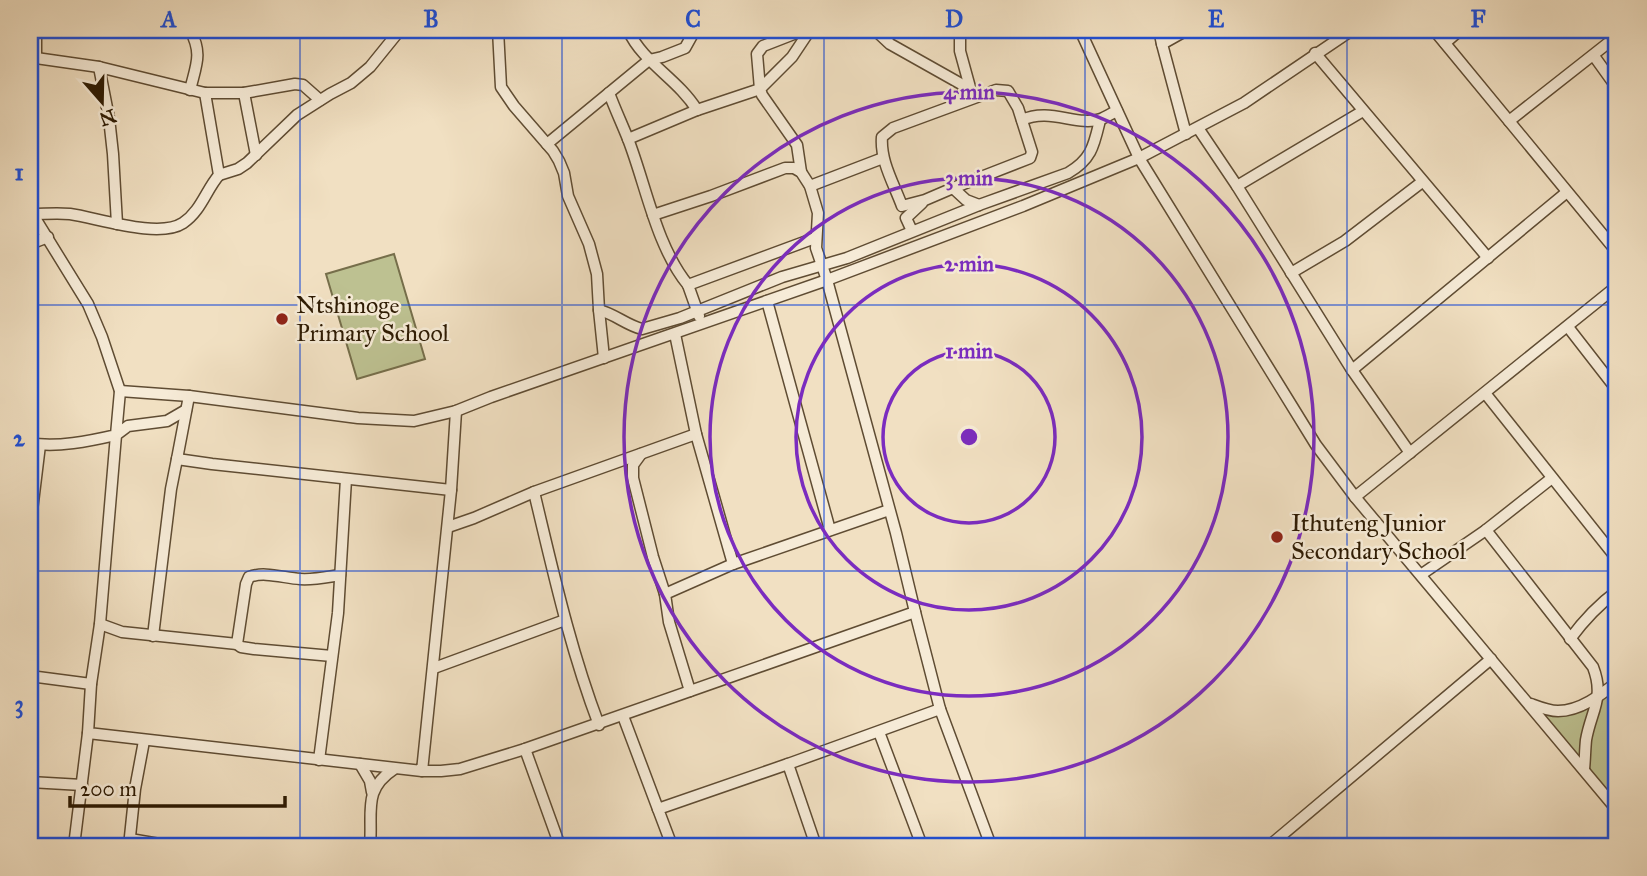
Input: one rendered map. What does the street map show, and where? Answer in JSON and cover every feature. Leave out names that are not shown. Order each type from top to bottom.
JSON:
[{"type":"street","points":[[36,30],[33,58],[99,67],[205,93],[244,93],[303,85],[320,100]]},
{"type":"street","points":[[190,30],[196,42],[198,57],[190,90]]},
{"type":"street","points":[[31,211],[68,214],[138,228],[176,227],[195,213],[219,175],[238,169],[257,155],[297,115],[351,83],[370,67],[400,30]]},
{"type":"street","points":[[498,30],[501,87],[559,161],[568,195],[589,244],[597,274],[604,358]]},
{"type":"street","points":[[628,30],[636,45],[680,88],[697,110]]},
{"type":"street","points":[[547,144],[649,60],[685,48],[695,30]]},
{"type":"street","points":[[807,30],[763,46],[759,50],[757,54],[760,89],[797,145],[801,172],[810,186],[818,213],[816,247],[889,510],[940,709],[991,846]]},
{"type":"street","points":[[628,139],[697,110],[760,89],[792,57],[807,30]]},
{"type":"street","points":[[875,30],[890,44],[972,93]]},
{"type":"street","points":[[960,30],[960,51],[972,93]]},
{"type":"street","points":[[1080,30],[1139,158],[1327,460],[1617,810]]},
{"type":"street","points":[[1159,30],[1186,134]]},
{"type":"street","points":[[1162,44],[1187,30]]},
{"type":"street","points":[[120,391],[188,396],[358,418],[414,421],[456,411],[827,280],[1023,206],[1139,158],[1244,103],[1352,30]]},
{"type":"street","points":[[1434,30],[1617,252]]},
{"type":"street","points":[[1445,43],[1460,30]]},
{"type":"street","points":[[1509,121],[1617,36]]},
{"type":"street","points":[[1315,53],[1488,258]]},
{"type":"street","points":[[1594,56],[1617,88]]},
{"type":"street","points":[[99,67],[109,118],[117,224]]},
{"type":"street","points":[[902,206],[925,200],[1030,158],[1032,152],[1022,120],[1008,91],[972,93],[893,128],[882,137],[883,158],[906,218],[912,231]]},
{"type":"street","points":[[205,93],[219,175]]},
{"type":"street","points":[[244,93],[257,155]]},
{"type":"street","points":[[609,93],[628,139],[653,215],[681,276],[688,285],[702,324]]},
{"type":"street","points":[[1022,120],[1039,114],[1100,120],[1117,111]]},
{"type":"street","points":[[1237,186],[1363,111]]},
{"type":"street","points":[[599,310],[642,329],[680,318],[782,276],[847,258],[1068,173],[1082,165],[1089,155],[1100,120]]},
{"type":"street","points":[[1198,128],[1352,370],[1410,453]]},
{"type":"street","points":[[810,186],[883,158]]},
{"type":"street","points":[[653,215],[785,168],[794,168],[801,172]]},
{"type":"street","points":[[1292,273],[1345,241],[1422,182]]},
{"type":"street","points":[[953,188],[966,200],[979,205]]},
{"type":"street","points":[[1050,204],[1063,189]]},
{"type":"street","points":[[1352,370],[1567,192]]},
{"type":"street","points":[[906,218],[925,200]]},
{"type":"street","points":[[31,211],[88,304],[120,391],[100,624],[91,684],[75,846]]},
{"type":"street","points":[[30,244],[48,237]]},
{"type":"street","points":[[688,285],[815,238]]},
{"type":"street","points":[[1355,497],[1617,286]]},
{"type":"street","points":[[767,300],[830,530]]},
{"type":"street","points":[[1568,327],[1617,390]]},
{"type":"street","points":[[675,334],[696,434],[733,564]]},
{"type":"street","points":[[1485,393],[1617,559]]},
{"type":"street","points":[[153,636],[171,489],[188,396]]},
{"type":"street","points":[[30,527],[35,444],[83,441],[116,435],[128,426],[167,421],[186,410]]},
{"type":"street","points":[[422,771],[448,527],[456,411]]},
{"type":"street","points":[[167,421],[180,443]]},
{"type":"street","points":[[448,527],[534,492],[696,434]]},
{"type":"street","points":[[641,454],[634,464],[633,478],[665,594],[669,622],[691,691]]},
{"type":"street","points":[[177,459],[451,490]]},
{"type":"street","points":[[1422,574],[1486,530],[1552,478]]},
{"type":"street","points":[[319,760],[340,575],[346,479]]},
{"type":"street","points":[[534,492],[565,620],[598,725]]},
{"type":"street","points":[[665,594],[733,564],[889,510]]},
{"type":"street","points":[[1486,530],[1593,667],[1598,681],[1598,697],[1586,738],[1584,769]]},
{"type":"street","points":[[237,644],[249,578],[257,574],[310,579],[340,575]]},
{"type":"street","points":[[1570,639],[1600,604],[1617,591]]},
{"type":"street","points":[[88,733],[394,769],[460,769],[598,725],[915,612]]},
{"type":"street","points":[[433,668],[565,620]]},
{"type":"street","points":[[100,624],[122,632],[332,656]]},
{"type":"street","points":[[1269,846],[1491,659]]},
{"type":"street","points":[[30,676],[91,684]]},
{"type":"street","points":[[1530,704],[1556,711],[1569,709],[1598,697],[1617,682]]},
{"type":"street","points":[[658,809],[940,709]]},
{"type":"street","points":[[623,716],[672,846]]},
{"type":"street","points":[[879,732],[922,846]]},
{"type":"street","points":[[144,741],[129,843],[171,846]]},
{"type":"street","points":[[525,749],[560,846]]},
{"type":"street","points":[[360,764],[370,780],[372,792],[370,846]]},
{"type":"street","points":[[788,764],[816,846]]},
{"type":"street","points":[[372,792],[380,780],[394,769]]},
{"type":"street","points":[[30,782],[82,785]]},
{"type":"green space","points":[[394,254],[425,359],[357,379],[326,274]]},
{"type":"green space","points":[[1617,682],[1617,810],[1530,704],[1569,709]]},
{"type":"place","name":"Ntshinoge Primary School","points":[[282,319]]},
{"type":"place","name":"Ithuteng Junior Secondary School","points":[[1277,537]]}]
